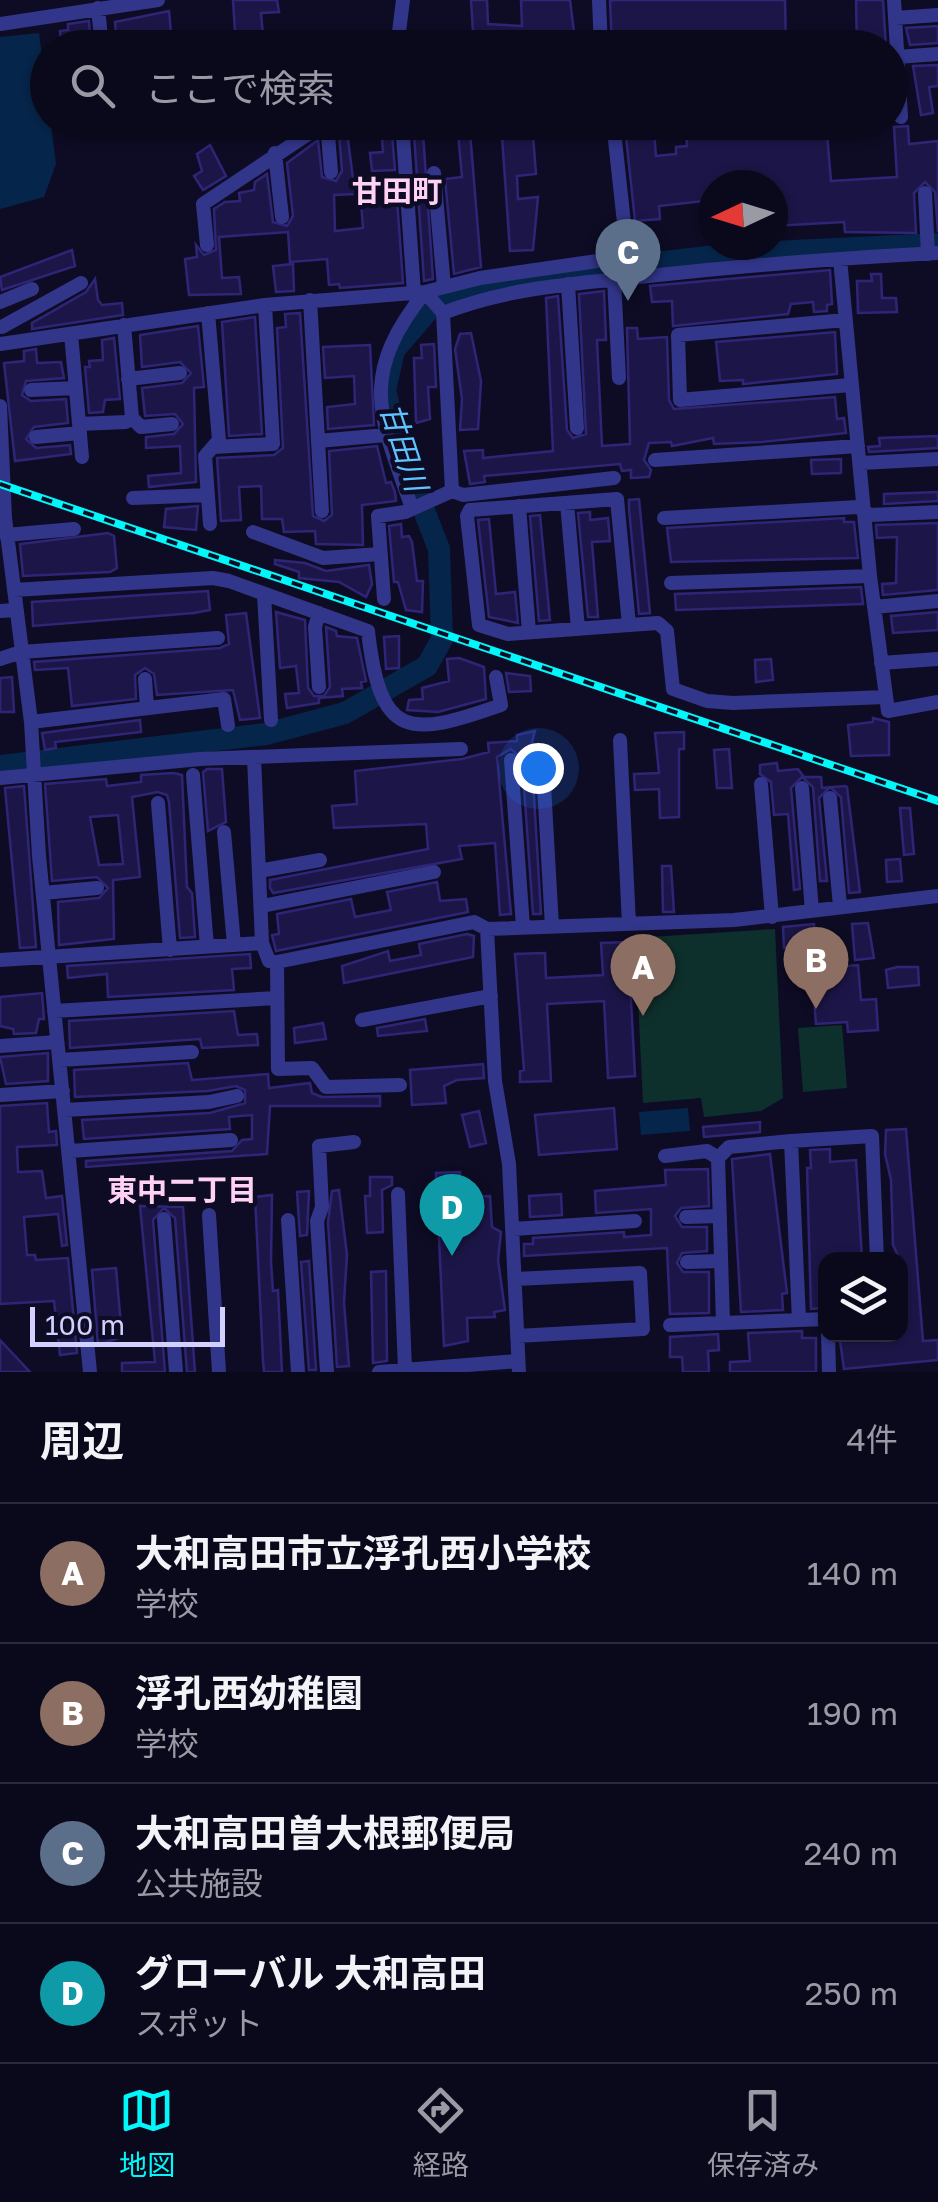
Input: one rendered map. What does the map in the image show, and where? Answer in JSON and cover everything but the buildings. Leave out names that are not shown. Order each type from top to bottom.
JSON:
[{"type":"street","points":[[0,24],[158,0]]},
{"type":"street","points":[[399,30],[403,0]]},
{"type":"street","points":[[599,0],[600,30]]},
{"type":"street","points":[[894,0],[896,30]]},
{"type":"street","points":[[98,8],[100,30]]},
{"type":"street","points":[[895,18],[938,16]]},
{"type":"street","points":[[908,57],[938,54]]},
{"type":"street","points":[[207,245],[203,204],[297,140]]},
{"type":"street","points":[[328,140],[330,172]]},
{"type":"street","points":[[404,140],[419,293],[394,330],[384,354],[380,390],[386,434],[412,508]]},
{"type":"street","points":[[615,140],[629,253],[645,274]]},
{"type":"street","points":[[275,153],[282,217]]},
{"type":"street","points":[[434,173],[444,287]]},
{"type":"street","points":[[443,314],[483,298],[645,274],[786,259],[933,254],[925,193]]},
{"type":"street","points":[[32,289],[0,306],[2,344],[265,305],[419,293],[629,253]]},
{"type":"street","points":[[840,259],[870,576],[888,711],[938,702]]},
{"type":"street","points":[[614,279],[619,378]]},
{"type":"street","points":[[2,327],[80,283]]},
{"type":"street","points":[[568,284],[577,428]]},
{"type":"street","points":[[419,293],[443,314],[452,491]]},
{"type":"street","points":[[310,300],[322,511]]},
{"type":"street","points":[[213,447],[273,444],[265,305]]},
{"type":"street","points":[[208,313],[219,440],[205,456],[210,524]]},
{"type":"street","points":[[845,320],[678,335],[680,400],[850,385]]},
{"type":"street","points":[[124,325],[132,418],[141,427],[172,424]]},
{"type":"street","points":[[71,334],[82,457]]},
{"type":"street","points":[[128,379],[180,373]]},
{"type":"street","points":[[31,390],[76,388]]},
{"type":"street","points":[[0,406],[5,558],[14,590],[8,610],[21,652],[31,722],[54,1011],[90,1372]]},
{"type":"street","points":[[36,437],[132,418]]},
{"type":"street","points":[[318,441],[386,434]]},
{"type":"street","points":[[655,460],[858,446]]},
{"type":"street","points":[[861,463],[938,459]]},
{"type":"street","points":[[384,599],[378,516],[412,508],[452,491],[464,495],[614,478]]},
{"type":"street","points":[[132,498],[208,495]]},
{"type":"street","points":[[629,625],[617,499],[470,510],[467,516],[479,625],[508,634],[658,623],[667,631],[673,688],[707,701],[886,696]]},
{"type":"street","points":[[567,502],[578,629]]},
{"type":"street","points":[[519,506],[530,632]]},
{"type":"street","points":[[664,518],[858,507],[865,512],[938,512]]},
{"type":"street","points":[[6,534],[74,530]]},
{"type":"street","points":[[254,532],[323,558],[380,554]]},
{"type":"street","points":[[671,583],[870,576]]},
{"type":"street","points":[[14,590],[213,578],[264,594],[368,631],[376,687],[394,715],[414,725],[441,726],[501,705],[496,677]]},
{"type":"street","points":[[264,594],[270,720]]},
{"type":"street","points":[[874,607],[938,601]]},
{"type":"street","points":[[319,613],[315,626],[320,687]]},
{"type":"street","points":[[0,660],[21,652],[218,638]]},
{"type":"street","points":[[882,663],[938,659]]},
{"type":"street","points":[[145,679],[147,708]]},
{"type":"street","points":[[31,722],[224,699],[228,725]]},
{"type":"street","points":[[620,740],[629,924]]},
{"type":"street","points":[[0,778],[254,756],[461,749]]},
{"type":"street","points":[[542,750],[552,926]]},
{"type":"street","points":[[254,756],[262,943],[269,962],[474,922],[487,929],[772,917],[938,896]]},
{"type":"street","points":[[512,760],[524,927]]},
{"type":"street","points":[[193,775],[207,947]]},
{"type":"street","points":[[761,784],[772,917]]},
{"type":"street","points":[[802,788],[812,912]]},
{"type":"street","points":[[830,798],[840,906]]},
{"type":"street","points":[[158,802],[170,950]]},
{"type":"street","points":[[224,832],[234,945]]},
{"type":"street","points":[[259,871],[320,860]]},
{"type":"street","points":[[262,906],[434,872]]},
{"type":"street","points":[[44,893],[98,888]]},
{"type":"street","points":[[378,1372],[518,1366],[509,1164],[495,1080],[487,929]]},
{"type":"street","points":[[0,960],[262,943]]},
{"type":"street","points":[[277,962],[278,1069],[312,1068],[326,1087],[400,1084]]},
{"type":"street","points":[[362,1020],[490,996]]},
{"type":"street","points":[[54,1011],[278,998]]},
{"type":"street","points":[[0,1046],[57,1042]]},
{"type":"street","points":[[60,1060],[192,1052]]},
{"type":"street","points":[[0,1094],[63,1091]]},
{"type":"street","points":[[65,1110],[209,1102],[236,1096]]},
{"type":"street","points":[[723,1323],[718,1158],[729,1148],[872,1136],[877,1252]]},
{"type":"street","points":[[70,1152],[232,1140]]},
{"type":"street","points":[[791,1141],[799,1320]]},
{"type":"street","points":[[327,1372],[317,1222],[322,1208],[319,1146],[354,1142]]},
{"type":"street","points":[[665,1156],[707,1151],[718,1158]]},
{"type":"street","points":[[398,1194],[405,1369]]},
{"type":"street","points":[[209,1216],[219,1372]]},
{"type":"street","points":[[686,1217],[720,1216]]},
{"type":"street","points":[[164,1219],[176,1372]]},
{"type":"street","points":[[288,1220],[298,1372]]},
{"type":"street","points":[[513,1229],[635,1220]]},
{"type":"street","points":[[687,1262],[721,1261]]},
{"type":"street","points":[[516,1280],[640,1273],[643,1329],[517,1336]]},
{"type":"street","points":[[670,1326],[818,1319]]},
{"type":"street","points":[[828,1342],[829,1372]]},
{"type":"green space","points":[[775,929],[783,1098],[761,1111],[704,1117],[701,1098],[643,1103],[635,938]]},
{"type":"green space","points":[[842,1025],[847,1088],[803,1092],[798,1028]]},
{"type":"water","points":[[30,34],[30,140],[53,140],[56,164],[44,197],[0,209],[0,37]]},
{"type":"water","points":[[688,1108],[690,1131],[641,1135],[639,1112]]},
{"type":"waterway","name":"甘田川","points":[[0,766],[266,734],[345,713],[427,666],[442,639],[439,549],[398,444],[385,390],[394,350],[438,299],[479,284],[732,254],[938,244]]},
{"type":"railway","points":[[0,484],[938,801]]},
{"type":"place","name":"大和高田曽大根郵便局","points":[[628,301]]},
{"type":"place","name":"浮孔西幼稚園","points":[[816,1009]]},
{"type":"place","name":"大和高田市立浮孔西小学校","points":[[643,1016]]},
{"type":"place","name":"グローバル 大和高田","points":[[452,1256]]},
{"type":"district","name":"甘田町","points":[[397,191]]},
{"type":"district","name":"東中二丁目","points":[[182,1190]]}]
